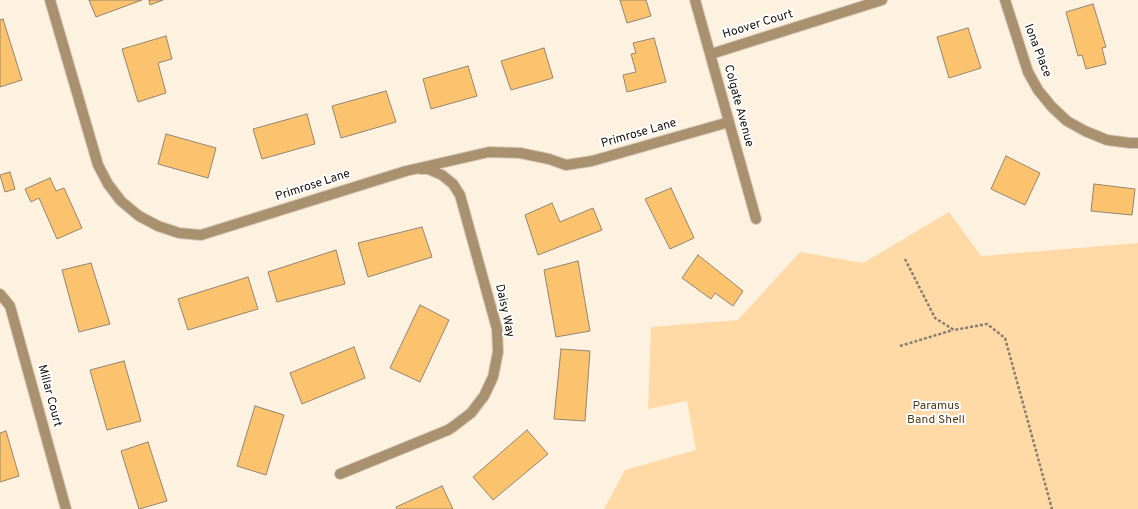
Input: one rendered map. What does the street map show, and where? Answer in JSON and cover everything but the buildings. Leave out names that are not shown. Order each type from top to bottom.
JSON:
[{"type":"street","name":"Primrose Lane","points":[[50,0],[98,165],[108,184],[121,201],[139,216],[158,226],[178,233],[201,235],[412,169],[489,152],[520,153],[549,159],[566,165],[592,161],[729,122]]},
{"type":"street","name":"Colgate Avenue","points":[[695,0],[756,220]]},
{"type":"street","name":"Hoover Court","points":[[711,54],[882,0]]},
{"type":"street","name":"Iona Place","points":[[1005,0],[1028,72],[1038,90],[1052,107],[1067,121],[1084,131],[1107,140],[1138,143]]},
{"type":"street","name":"Daisy Way","points":[[340,474],[454,426],[471,413],[484,396],[493,377],[498,352],[497,329],[460,195],[453,184],[442,175],[428,170],[412,169]]},
{"type":"street","name":"Millar Court","points":[[0,294],[10,306],[66,509]]},
{"type":"path","points":[[905,259],[935,318],[954,330]]},
{"type":"path","points":[[900,346],[954,330],[987,324],[1005,338],[1052,509]]},
{"type":"green space","name":"Paramus Band Shell","points":[[949,212],[981,256],[1138,243],[1138,509],[604,509],[625,470],[696,450],[687,401],[648,409],[651,327],[738,320],[800,252],[863,263]]}]
